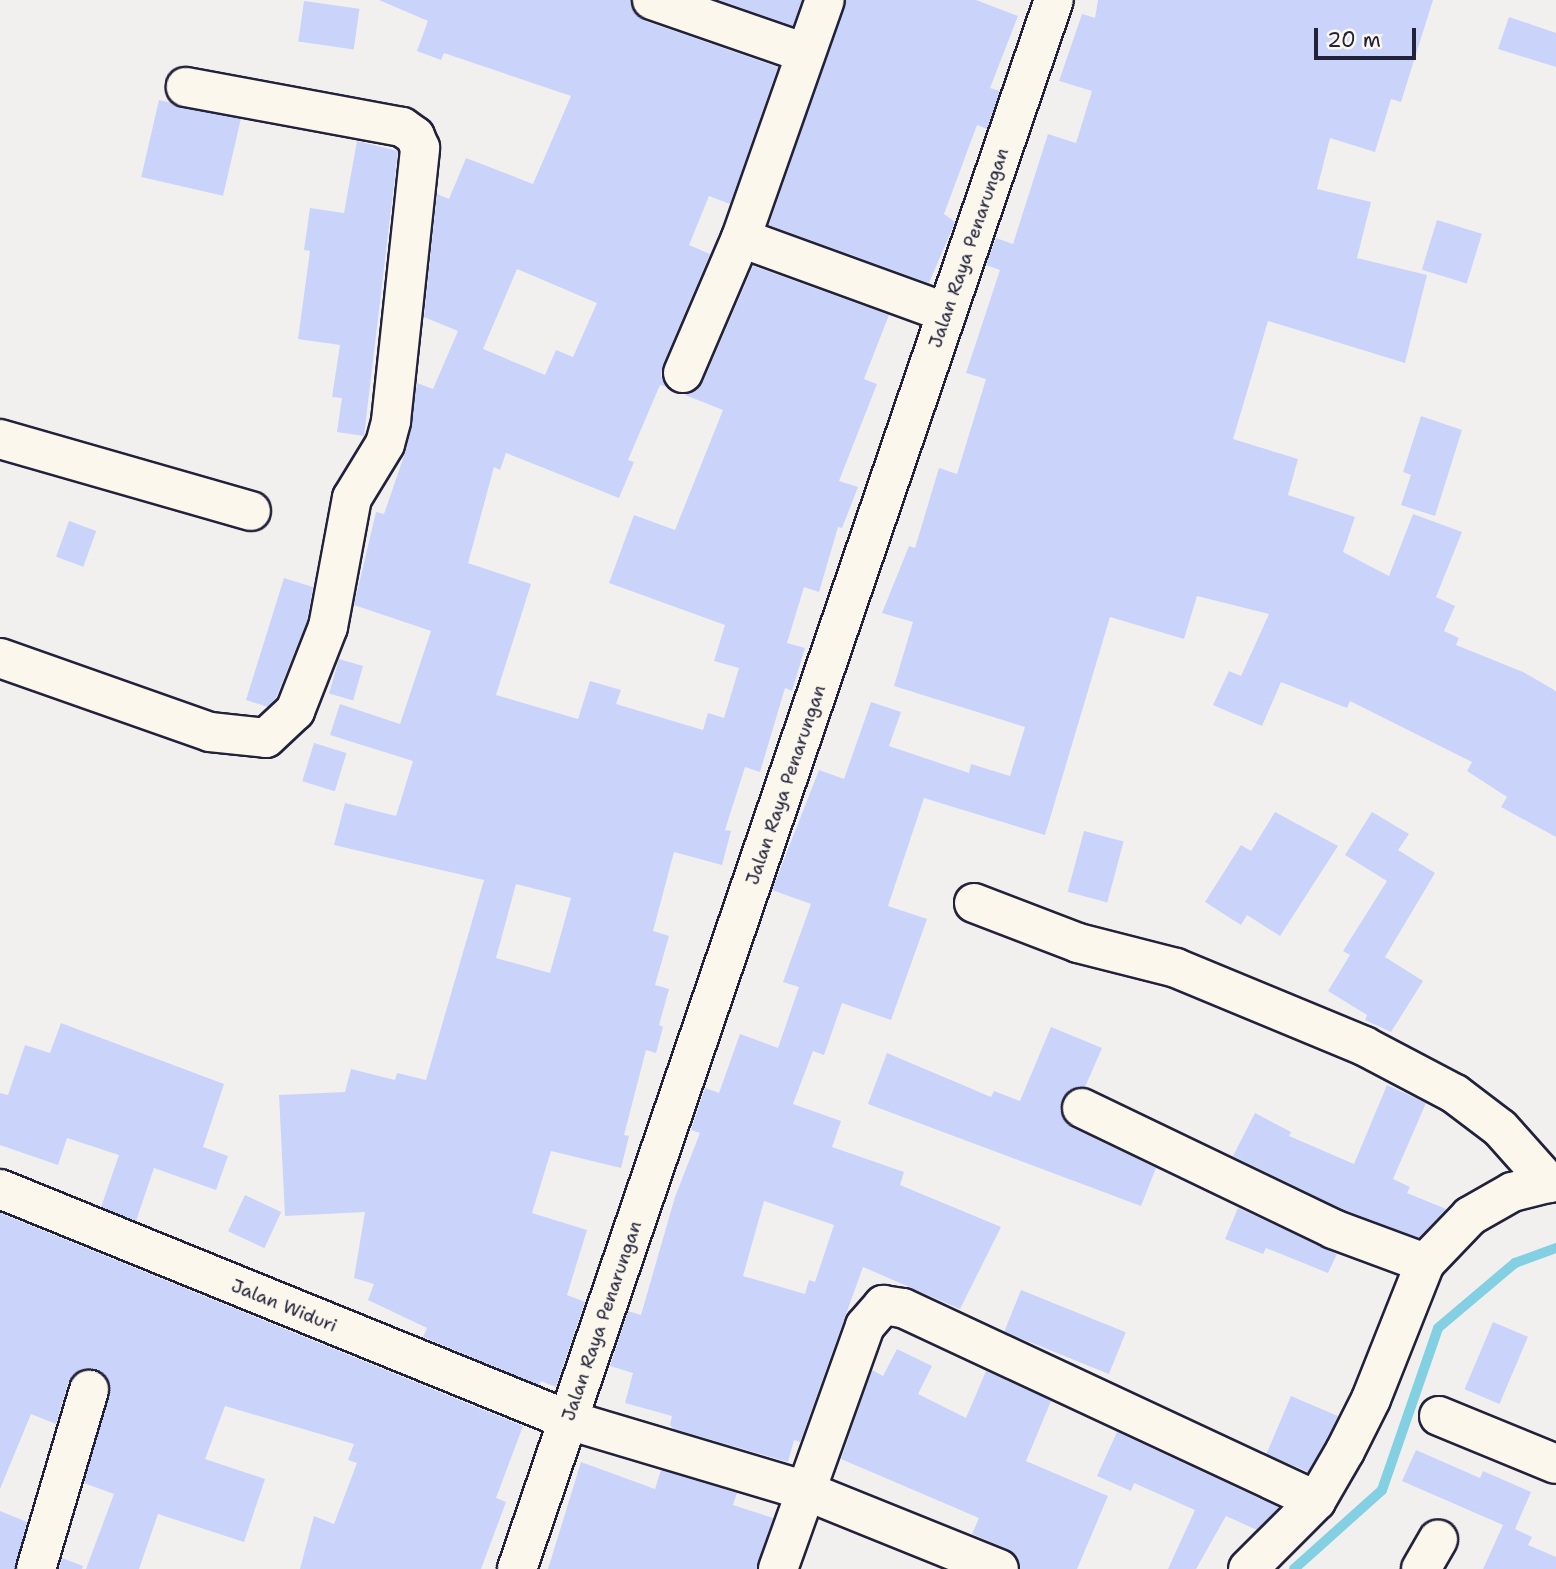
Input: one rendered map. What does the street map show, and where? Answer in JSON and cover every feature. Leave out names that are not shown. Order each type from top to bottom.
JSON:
[{"type":"street","points":[[652,0],[805,53]]},
{"type":"street","points":[[683,373],[741,238],[825,0]]},
{"type":"street","name":"Jalan Raya Penarungan","points":[[517,1569],[1054,0]]},
{"type":"street","points":[[0,658],[209,732],[266,738],[295,711],[328,627],[352,498],[385,444],[391,421],[411,219],[422,164],[420,148],[415,136],[402,127],[186,87]]},
{"type":"street","points":[[741,238],[947,313]]},
{"type":"street","points":[[0,439],[251,511]]},
{"type":"street","points":[[974,903],[1078,943],[1176,968],[1364,1046],[1455,1094],[1500,1128],[1552,1182],[1512,1192],[1470,1216],[1425,1263],[1371,1399],[1316,1501],[1248,1569]]},
{"type":"street","points":[[1082,1108],[1334,1229],[1425,1263]]},
{"type":"street","name":"Jalan Widuri","points":[[0,1189],[568,1420],[806,1491],[995,1568]]},
{"type":"street","points":[[778,1569],[865,1326],[873,1313],[892,1305],[1316,1501]]},
{"type":"street","points":[[36,1569],[89,1390]]},
{"type":"street","points":[[1439,1416],[1556,1464]]},
{"type":"building","points":[[379,0],[631,0],[635,14],[645,21],[778,67],[730,204],[709,196],[689,245],[710,254],[663,364],[661,376],[667,387],[660,385],[628,460],[634,462],[619,498],[506,453],[500,470],[494,467],[468,563],[531,584],[496,695],[578,719],[590,681],[621,690],[616,704],[703,730],[708,713],[724,718],[739,668],[714,661],[725,625],[609,583],[634,515],[675,530],[723,410],[685,395],[703,382],[753,266],[889,315],[864,379],[877,384],[839,481],[858,487],[842,528],[838,527],[819,592],[804,587],[787,643],[805,648],[792,691],[785,688],[760,772],[745,767],[725,830],[731,831],[722,865],[674,852],[653,931],[669,936],[655,985],[669,989],[659,1025],[663,1027],[656,1053],[646,1050],[624,1135],[629,1136],[621,1168],[551,1151],[532,1213],[587,1230],[567,1295],[585,1302],[556,1387],[541,1381],[539,1385],[423,1337],[427,1328],[368,1300],[374,1284],[354,1278],[365,1212],[285,1216],[279,1095],[345,1092],[351,1069],[395,1080],[397,1073],[426,1080],[484,880],[334,845],[345,803],[396,816],[413,761],[330,735],[340,704],[400,724],[431,631],[354,605],[376,512],[384,514],[406,450],[417,383],[433,389],[458,331],[424,317],[437,194],[449,199],[466,158],[533,184],[571,96],[444,53],[441,60],[417,51],[428,21]],"holes":[[[517,269],[597,303],[573,357],[556,350],[545,375],[483,349]],[[516,884],[571,898],[550,973],[496,958]]]},
{"type":"building","points":[[719,0],[802,0],[793,26]]},
{"type":"building","points":[[846,0],[976,0],[1018,16],[990,88],[1000,91],[987,129],[977,125],[944,214],[955,222],[929,283],[769,225]]},
{"type":"building","points":[[1098,0],[1433,0],[1401,102],[1391,99],[1375,152],[1330,138],[1317,189],[1371,202],[1357,258],[1427,275],[1405,363],[1268,321],[1233,439],[1298,459],[1288,495],[1355,517],[1343,552],[1389,576],[1413,514],[1462,532],[1436,597],[1455,606],[1444,631],[1459,638],[1456,645],[1523,672],[1556,691],[1556,837],[1501,807],[1507,797],[1467,771],[1472,762],[1350,701],[1347,708],[1281,682],[1262,726],[1213,705],[1229,671],[1241,676],[1269,614],[1197,596],[1184,639],[1110,617],[1045,835],[924,798],[888,906],[927,919],[891,1020],[842,1003],[824,1055],[813,1051],[793,1104],[841,1121],[832,1147],[904,1172],[900,1185],[1001,1227],[960,1309],[863,1267],[800,1442],[794,1440],[788,1462],[674,1429],[670,1425],[672,1416],[625,1403],[633,1373],[610,1366],[628,1311],[641,1315],[675,1197],[700,1133],[691,1130],[705,1088],[719,1093],[740,1034],[778,1048],[799,987],[783,982],[811,904],[772,890],[819,770],[844,779],[871,702],[901,712],[889,746],[969,773],[971,764],[1010,776],[1025,727],[894,686],[913,622],[882,613],[909,546],[915,548],[939,468],[957,474],[986,379],[966,373],[1000,270],[986,265],[996,238],[1013,244],[1048,134],[1076,143],[1092,91],[1059,81],[1082,14],[1095,18]],"holes":[[[764,1201],[834,1225],[815,1282],[809,1280],[805,1294],[743,1276]]]},
{"type":"building","points":[[304,1],[359,9],[354,49],[298,42]]},
{"type":"building","points":[[1509,17],[1556,33],[1556,67],[1498,49]]},
{"type":"building","points":[[159,100],[241,119],[223,196],[141,177]]},
{"type":"building","points":[[357,141],[398,151],[364,436],[337,432],[342,398],[332,397],[340,345],[298,339],[310,251],[304,250],[310,208],[344,213]]},
{"type":"building","points":[[1437,220],[1482,234],[1467,283],[1422,270]]},
{"type":"building","points":[[1421,416],[1462,430],[1435,516],[1401,505],[1411,475],[1403,472]]},
{"type":"building","points":[[69,521],[96,531],[83,567],[56,557]]},
{"type":"building","points":[[284,578],[313,587],[307,621],[276,698],[268,707],[246,700]]},
{"type":"building","points":[[339,659],[363,666],[353,700],[329,694]]},
{"type":"building","points":[[314,743],[347,753],[335,791],[302,781]]},
{"type":"building","points":[[1275,812],[1338,846],[1280,936],[1247,915],[1241,925],[1205,902],[1241,845],[1251,851]]},
{"type":"building","points":[[1372,812],[1409,834],[1398,850],[1435,873],[1385,957],[1423,981],[1391,1032],[1365,1020],[1367,1015],[1328,991],[1350,955],[1343,951],[1387,881],[1345,855]]},
{"type":"building","points":[[1084,831],[1124,842],[1107,902],[1068,892]]},
{"type":"building","points":[[61,1023],[224,1084],[203,1147],[228,1156],[216,1190],[154,1168],[136,1221],[101,1207],[119,1155],[67,1138],[58,1165],[0,1145],[0,1093],[8,1095],[25,1045],[50,1053]]},
{"type":"building","points":[[1051,1027],[1102,1048],[1085,1087],[1069,1090],[1060,1110],[1073,1128],[1156,1168],[1141,1206],[868,1104],[887,1053],[991,1097],[994,1091],[1020,1101]]},
{"type":"building","points":[[1387,1085],[1426,1103],[1393,1179],[1410,1187],[1407,1193],[1446,1209],[1419,1238],[1342,1209],[1233,1156],[1255,1113],[1291,1132],[1289,1136],[1354,1164]]},
{"type":"building","points":[[245,1195],[281,1212],[264,1248],[228,1231]]},
{"type":"building","points":[[1238,1208],[1337,1254],[1328,1273],[1266,1248],[1263,1254],[1225,1239]]},
{"type":"building","points":[[0,1213],[523,1426],[496,1498],[506,1502],[481,1569],[300,1569],[314,1516],[334,1524],[357,1463],[348,1460],[354,1444],[225,1406],[205,1459],[265,1479],[244,1542],[158,1514],[139,1569],[86,1569],[114,1494],[84,1483],[110,1384],[96,1369],[83,1369],[68,1383],[56,1424],[31,1414],[0,1489]]},
{"type":"building","points":[[1021,1290],[1126,1332],[1109,1374],[1004,1332]]},
{"type":"building","points":[[1493,1322],[1528,1337],[1499,1404],[1464,1389]]},
{"type":"building","points":[[897,1349],[932,1366],[918,1394],[966,1418],[986,1371],[1051,1401],[1026,1461],[1108,1496],[1077,1569],[1020,1569],[1017,1556],[1008,1549],[972,1534],[979,1518],[841,1459],[872,1370],[883,1376]]},
{"type":"building","points":[[1291,1396],[1338,1416],[1313,1474],[1266,1454]]},
{"type":"building","points":[[1117,1432],[1278,1507],[1257,1530],[1226,1516],[1196,1569],[1168,1569],[1195,1510],[1134,1483],[1131,1491],[1097,1476]]},
{"type":"building","points":[[1416,1450],[1480,1478],[1483,1471],[1531,1492],[1515,1529],[1532,1537],[1528,1545],[1556,1557],[1556,1569],[1483,1569],[1503,1525],[1402,1481]]},
{"type":"building","points":[[581,1462],[655,1489],[661,1470],[737,1493],[733,1505],[773,1518],[757,1569],[548,1569]]},
{"type":"building","points":[[0,1511],[27,1522],[15,1569],[0,1569]]},
{"type":"building","points":[[62,1558],[83,1566],[82,1569],[59,1569]]},
{"type":"waterway","points":[[1294,1569],[1382,1490],[1438,1328],[1515,1263],[1556,1248]]}]
